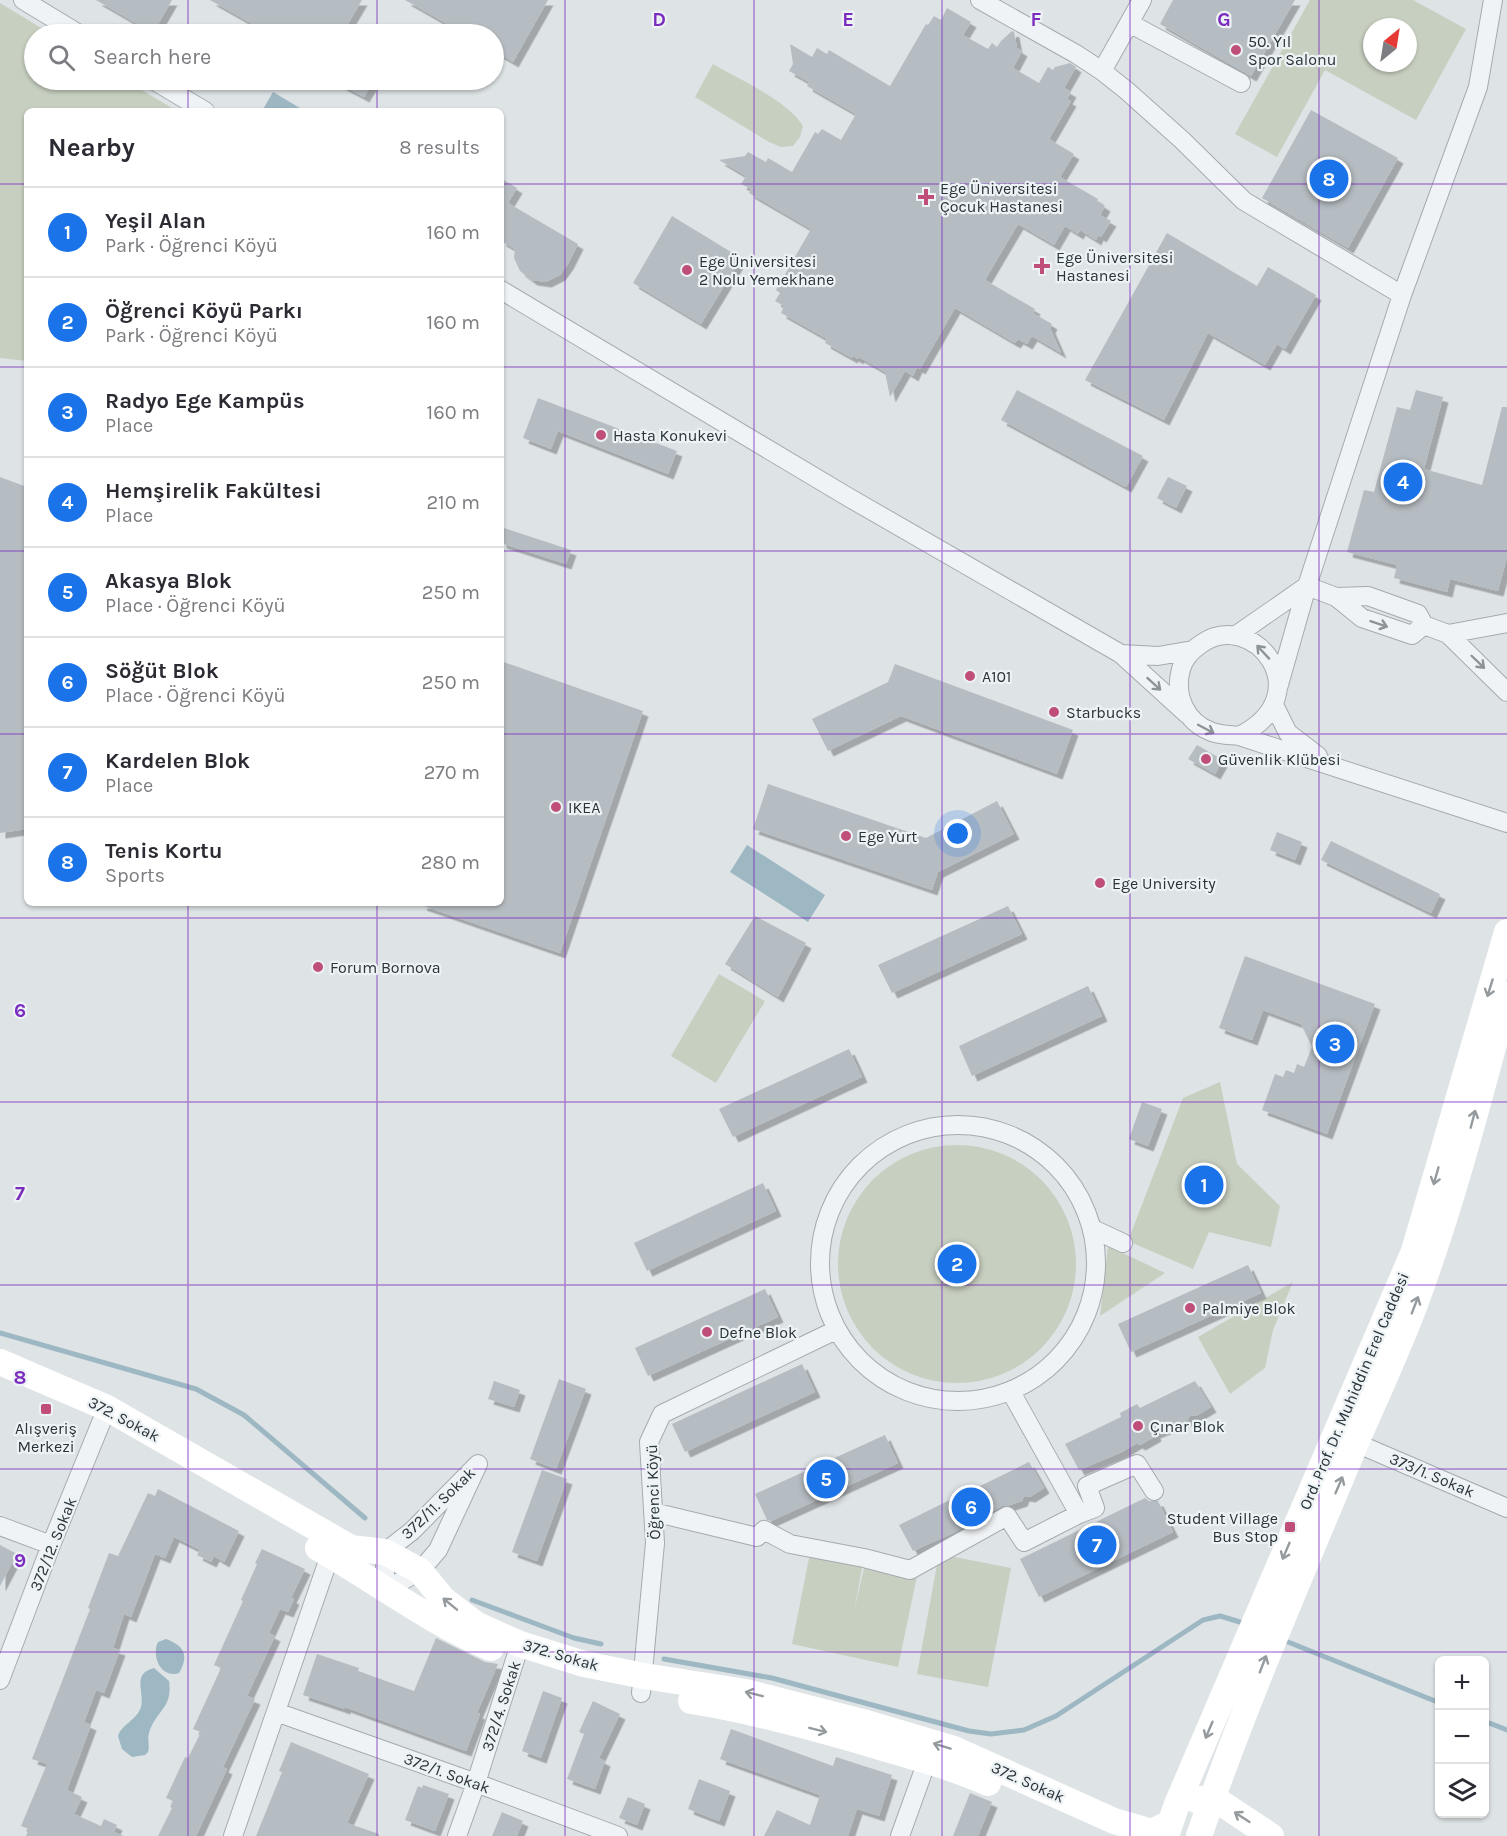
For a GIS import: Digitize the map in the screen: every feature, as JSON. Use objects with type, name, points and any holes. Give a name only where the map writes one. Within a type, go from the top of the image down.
[{"type":"main road","name":"Ord. Prof. Dr. Muhiddin Erel Caddesi","points":[[1163,1826],[1414,1251],[1507,932]]},
{"type":"main road","name":"Ord. Prof. Dr. Muhiddin Erel Caddesi","points":[[1199,1836],[1275,1634],[1413,1309],[1438,1238],[1466,1145],[1507,995]]},
{"type":"main road","name":"372. Sokak","points":[[0,1362],[351,1548],[385,1552],[420,1571],[442,1599],[518,1651]]},
{"type":"main road","name":"372. Sokak","points":[[0,1379],[105,1416],[424,1615],[464,1637],[518,1651],[584,1664],[643,1684],[838,1735],[966,1773],[1108,1836]]},
{"type":"main road","name":"372. Sokak","points":[[643,1684],[746,1692],[863,1722],[954,1749],[1114,1821],[1163,1826]]},
{"type":"main road","points":[[1163,1826],[1212,1797],[1271,1836]]},
{"type":"street","points":[[23,0],[63,24]]},
{"type":"street","points":[[980,0],[1102,71],[1182,140],[1245,201],[1402,295]]},
{"type":"street","points":[[1102,71],[1142,0]]},
{"type":"street","points":[[1239,736],[1265,720],[1276,697],[1307,586],[1402,295],[1478,87],[1493,0]]},
{"type":"street","points":[[1129,23],[1240,83]]},
{"type":"street","points":[[170,90],[200,108]]},
{"type":"street","points":[[504,292],[856,501],[1121,654],[1199,726],[1214,733],[1239,736],[1326,763],[1507,824]]},
{"type":"street","points":[[1307,586],[1336,597],[1368,596],[1418,614],[1424,625],[1448,634],[1507,692]]},
{"type":"street","points":[[1235,636],[1307,586]]},
{"type":"street","points":[[1448,634],[1507,623]]},
{"type":"street","points":[[1187,714],[1180,698],[1178,681],[1183,664],[1193,650],[1204,641],[1221,636],[1235,636],[1255,643],[1268,656],[1276,671],[1276,697],[1288,733],[1326,763]]},
{"type":"street","points":[[1121,654],[1158,656],[1193,650]]},
{"type":"street","points":[[963,1124],[1004,1132],[1042,1153],[1071,1184],[1084,1205],[1093,1229],[1097,1263],[1093,1297],[1081,1329],[1063,1355],[1039,1377],[1011,1392],[972,1402],[931,1400],[893,1386],[860,1362],[836,1330],[823,1298],[818,1264],[822,1229],[835,1197],[855,1168],[882,1146],[921,1129],[963,1124]]},
{"type":"street","points":[[1093,1229],[1123,1243]]},
{"type":"street","name":"Öğrenci Köyü","points":[[643,1684],[655,1543],[649,1443],[662,1414],[836,1330]]},
{"type":"street","points":[[1011,1392],[1079,1514]]},
{"type":"street","name":"372/12. Sokak","points":[[0,1680],[51,1545],[105,1416]]},
{"type":"street","name":"373/1. Sokak","points":[[1356,1443],[1507,1508]]},
{"type":"street","name":"372/11. Sokak","points":[[478,1464],[438,1550],[420,1571],[385,1590],[385,1552],[412,1531],[478,1464]]},
{"type":"street","points":[[653,1512],[757,1537],[764,1530],[790,1544],[864,1558],[910,1570],[1006,1516],[1024,1542],[1095,1508],[1087,1486],[1137,1464],[1154,1491]]},
{"type":"street","points":[[0,1526],[51,1545]]},
{"type":"street","points":[[233,1836],[330,1555]]},
{"type":"street","name":"372/4. Sokak","points":[[457,1836],[518,1651]]},
{"type":"street","name":"372/1. Sokak","points":[[276,1712],[618,1836]]},
{"type":"street","points":[[900,1836],[927,1761]]},
{"type":"green space","points":[[1310,0],[1413,0],[1466,29],[1416,120],[1325,70],[1277,157],[1235,134]]},
{"type":"green space","points":[[0,3],[35,24],[24,24],[24,90],[142,90],[172,108],[24,108],[24,361],[0,358]]},
{"type":"green space","points":[[713,64],[775,99],[796,117],[803,126],[800,137],[793,146],[781,147],[769,142],[695,97]]},
{"type":"green space","points":[[719,974],[765,1001],[716,1083],[671,1056]]},
{"type":"green space","points":[[1220,1082],[1237,1164],[1280,1206],[1271,1247],[1209,1232],[1193,1269],[1128,1241],[1183,1098]]},
{"type":"green space","points":[[957,1145],[980,1147],[1003,1154],[1033,1172],[1049,1188],[1062,1208],[1071,1229],[1076,1264],[1074,1287],[1067,1310],[1049,1340],[1033,1356],[1013,1369],[992,1378],[957,1383],[934,1381],[911,1374],[881,1356],[865,1340],[852,1320],[843,1299],[838,1264],[840,1241],[847,1218],[865,1188],[881,1172],[901,1159],[922,1150]]},
{"type":"green space","points":[[1108,1246],[1165,1273],[1100,1316]]},
{"type":"green space","points":[[1293,1282],[1273,1330],[1265,1368],[1230,1394],[1198,1337]]},
{"type":"green space","points":[[811,1548],[864,1558],[854,1611],[865,1564],[917,1576],[898,1667],[792,1644]]},
{"type":"green space","points":[[939,1554],[1011,1568],[988,1687],[917,1674]]},
{"type":"water","points":[[273,92],[300,108],[264,108]]},
{"type":"water","points":[[747,845],[825,895],[808,922],[730,872]]},
{"type":"water","points":[[166,1639],[181,1648],[183,1652],[184,1661],[179,1673],[167,1673],[157,1660],[158,1642]]},
{"type":"water","points":[[154,1668],[169,1681],[169,1698],[152,1725],[148,1738],[148,1752],[145,1755],[132,1757],[122,1749],[118,1736],[141,1707],[140,1684],[143,1674]]},
{"type":"building","points":[[96,0],[172,0],[158,24],[137,24]]},
{"type":"building","points":[[210,0],[362,0],[348,24],[252,24]]},
{"type":"building","points":[[405,0],[548,0],[513,62],[504,57],[504,24],[447,24]]},
{"type":"building","name":"50. Yıl Spor Salonu","points":[[1173,0],[1295,0],[1251,76],[1160,24]]},
{"type":"building","name":"Ege Üniversitesi Çocuk Hastanesi","points":[[947,8],[971,22],[963,35],[988,49],[992,43],[997,47],[1012,31],[1014,32],[1017,48],[1022,51],[1013,68],[1039,83],[1048,67],[1053,70],[1055,67],[1070,63],[1076,67],[1064,88],[1071,92],[1067,99],[1071,101],[1049,139],[1074,154],[1060,177],[1098,199],[1097,201],[1105,206],[1100,215],[1111,221],[1101,237],[1098,235],[1096,240],[1080,230],[1078,234],[1065,226],[1054,245],[1018,224],[985,280],[1035,309],[1033,313],[1052,324],[1050,328],[1061,353],[1032,336],[1027,344],[1018,339],[1015,343],[955,308],[920,369],[917,367],[913,376],[905,371],[890,397],[885,372],[859,357],[858,359],[853,356],[852,358],[825,343],[827,339],[781,313],[784,306],[775,301],[780,293],[776,290],[811,229],[749,193],[751,189],[741,184],[746,176],[719,160],[745,156],[748,152],[766,162],[768,158],[792,172],[815,132],[818,134],[822,129],[841,140],[856,114],[807,86],[809,82],[789,71],[793,64],[790,44],[812,57],[817,48],[827,54],[829,50],[890,86],[926,24],[928,25],[934,16],[941,20]]},
{"type":"building","points":[[351,90],[368,90],[364,97]]},
{"type":"building","points":[[1311,110],[1398,158],[1348,248],[1262,198]]},
{"type":"building","points":[[504,180],[517,188],[508,203],[578,244],[560,275],[546,282],[532,280],[520,271],[514,258],[515,249],[504,243]]},
{"type":"building","name":"Ege Üniversitesi 2 Nolu Yemekhane","points":[[672,216],[741,258],[701,324],[633,283]]},
{"type":"building","points":[[1167,233],[1257,286],[1268,267],[1316,295],[1285,349],[1277,344],[1265,365],[1208,333],[1164,420],[1085,380]]},
{"type":"building","points":[[1017,390],[1143,456],[1126,487],[1001,420]]},
{"type":"building","points":[[1416,390],[1443,397],[1424,469],[1482,485],[1502,407],[1507,407],[1507,557],[1498,591],[1450,579],[1447,592],[1394,578],[1397,565],[1347,552],[1364,490],[1374,492],[1397,407],[1410,410]]},
{"type":"building","name":"Hasta Konukevi","points":[[538,398],[677,451],[668,474],[558,431],[551,449],[523,438]]},
{"type":"building","points":[[0,477],[24,486],[24,829],[0,833]]},
{"type":"building","points":[[1168,477],[1187,486],[1176,508],[1157,498]]},
{"type":"building","points":[[504,528],[571,550],[566,564],[504,544]]},
{"type":"building","name":"IKEA","points":[[504,662],[643,711],[560,953],[424,906],[504,906]]},
{"type":"building","points":[[895,664],[1073,730],[1057,774],[901,716],[828,751],[812,719],[888,682]]},
{"type":"building","name":"Güvenlik Klübesi","points":[[1197,745],[1223,760],[1215,774],[1188,759]]},
{"type":"building","name":"Ege Yurt","points":[[768,784],[926,838],[997,801],[1014,834],[938,872],[932,890],[753,829]]},
{"type":"building","points":[[1277,832],[1302,842],[1295,860],[1270,850]]},
{"type":"building","points":[[1331,841],[1440,894],[1431,913],[1321,860]]},
{"type":"building","points":[[1008,906],[1022,934],[892,993],[878,965]]},
{"type":"building","points":[[755,916],[806,943],[778,997],[725,964]]},
{"type":"building","points":[[1245,956],[1375,1004],[1327,1134],[1262,1110],[1275,1074],[1283,1077],[1286,1070],[1294,1073],[1297,1064],[1304,1067],[1312,1047],[1301,1024],[1263,1010],[1252,1040],[1219,1028]]},
{"type":"building","points":[[1088,986],[1102,1016],[972,1076],[959,1046]]},
{"type":"building","points":[[849,1049],[862,1077],[733,1137],[719,1109]]},
{"type":"building","points":[[1142,1102],[1162,1109],[1148,1146],[1129,1139]]},
{"type":"building","points":[[763,1183],[776,1211],[647,1271],[634,1243]]},
{"type":"building","name":"Palmiye Blok","points":[[1248,1265],[1261,1293],[1131,1352],[1118,1324]]},
{"type":"building","name":"Defne Blok","points":[[765,1289],[778,1317],[648,1376],[635,1348]]},
{"type":"building","points":[[802,1364],[815,1392],[685,1452],[672,1424]]},
{"type":"building","points":[[559,1379],[586,1389],[556,1469],[530,1459]]},
{"type":"building","points":[[494,1381],[520,1390],[514,1407],[488,1399]]},
{"type":"building","name":"Çınar Blok","points":[[1195,1381],[1211,1407],[1196,1416],[1190,1415],[1188,1420],[1155,1433],[1156,1436],[1140,1445],[1137,1443],[1122,1452],[1079,1470],[1065,1444],[1121,1417],[1120,1413],[1137,1404],[1140,1408]]},
{"type":"building","points":[[885,1435],[898,1463],[771,1521],[767,1520],[755,1494]]},
{"type":"building","points":[[1029,1462],[1044,1488],[1030,1497],[1024,1496],[1022,1501],[1002,1506],[953,1533],[913,1551],[899,1525],[954,1498],[954,1494],[971,1485],[974,1489]]},
{"type":"building","points":[[542,1470],[567,1479],[537,1561],[512,1552]]},
{"type":"building","points":[[158,1489],[239,1531],[224,1562],[214,1556],[211,1562],[197,1555],[200,1550],[174,1537],[165,1558],[155,1554],[131,1617],[124,1614],[113,1648],[120,1650],[104,1693],[96,1690],[84,1722],[91,1725],[67,1790],[82,1797],[74,1814],[101,1826],[104,1819],[117,1825],[114,1832],[124,1836],[26,1836],[29,1829],[21,1826],[47,1764],[32,1759],[90,1609],[88,1608],[109,1553],[118,1556],[148,1493],[155,1496]]},
{"type":"building","points":[[1145,1498],[1149,1501],[1158,1501],[1173,1532],[1039,1597],[1020,1559]]},
{"type":"building","points":[[0,1545],[17,1554],[0,1586]]},
{"type":"building","points":[[262,1549],[305,1569],[291,1598],[294,1599],[288,1612],[280,1609],[269,1633],[275,1636],[247,1696],[255,1699],[223,1767],[227,1769],[196,1836],[158,1836],[172,1808],[170,1807],[173,1801],[166,1798],[185,1757],[188,1758],[201,1732],[193,1729],[221,1668],[214,1665],[243,1601],[241,1600]]},
{"type":"building","points":[[436,1638],[485,1662],[498,1664],[477,1713],[480,1714],[466,1751],[345,1707],[345,1709],[303,1695],[317,1654],[359,1668],[358,1671],[414,1691]]},
{"type":"building","points":[[543,1691],[562,1698],[541,1758],[522,1751]]},
{"type":"building","points":[[593,1701],[620,1714],[599,1758],[605,1761],[595,1789],[567,1779],[584,1734],[579,1732]]},
{"type":"building","points":[[731,1729],[833,1766],[836,1757],[892,1775],[879,1816],[857,1809],[848,1836],[764,1836],[777,1810],[810,1825],[820,1795],[720,1759]]},
{"type":"building","points":[[291,1742],[369,1774],[347,1823],[379,1834],[379,1836],[256,1836],[282,1772],[279,1771]]},
{"type":"building","points":[[699,1779],[730,1791],[719,1821],[688,1809]]},
{"type":"building","points":[[423,1785],[449,1794],[435,1831],[405,1820],[418,1786],[422,1788]]},
{"type":"building","points":[[970,1793],[992,1802],[978,1836],[953,1836]]},
{"type":"building","points":[[628,1797],[645,1804],[637,1825],[619,1818]]},
{"type":"building","points":[[502,1812],[523,1821],[517,1836],[492,1836]]},
{"type":"waterway","points":[[0,1333],[196,1389],[244,1415],[365,1518]]},
{"type":"waterway","points":[[472,1600],[574,1638],[601,1644]]},
{"type":"waterway","points":[[664,1659],[772,1678],[969,1731],[991,1734],[1024,1730],[1056,1716],[1203,1620],[1220,1616],[1240,1622]]},
{"type":"waterway","points":[[1288,1642],[1435,1701]]},
{"type":"waterway","points":[[1489,1723],[1507,1730]]},
{"type":"place","name":"50. Yıl Spor Salonu","points":[[1236,50]]},
{"type":"place","name":"Tenis Kortu","points":[[1329,179]]},
{"type":"place","name":"Ege Üniversitesi Çocuk Hastanesi","points":[[926,197]]},
{"type":"place","name":"Ege Üniversitesi Hastanesi","points":[[1042,266]]},
{"type":"place","name":"Ege Üniversitesi 2 Nolu Yemekhane","points":[[687,270]]},
{"type":"place","name":"Hasta Konukevi","points":[[601,435]]},
{"type":"place","name":"Hemşirelik Fakültesi","points":[[1403,482]]},
{"type":"place","name":"A101","points":[[970,676]]},
{"type":"place","name":"Starbucks","points":[[1054,712]]},
{"type":"place","name":"Güvenlik Klübesi","points":[[1206,759]]},
{"type":"place","name":"IKEA","points":[[556,807]]},
{"type":"place","name":"Ege Yurt","points":[[846,836]]},
{"type":"place","name":"Ege University","points":[[1100,883]]},
{"type":"place","name":"Forum Bornova","points":[[318,967]]},
{"type":"place","name":"Radyo Ege Kampüs","points":[[1335,1044]]},
{"type":"place","name":"Yeşil Alan","points":[[1204,1185]]},
{"type":"place","name":"Öğrenci Köyü Parkı","points":[[957,1264]]},
{"type":"place","name":"Palmiye Blok","points":[[1190,1308]]},
{"type":"place","name":"Defne Blok","points":[[707,1332]]},
{"type":"place","name":"Alışveriş Merkezi","points":[[46,1409]]},
{"type":"place","name":"Çınar Blok","points":[[1138,1426]]},
{"type":"place","name":"Akasya Blok","points":[[826,1479]]},
{"type":"place","name":"Söğüt Blok","points":[[971,1507]]},
{"type":"place","name":"Student Village Bus Stop","points":[[1290,1527]]},
{"type":"place","name":"Kardelen Blok","points":[[1097,1545]]}]
